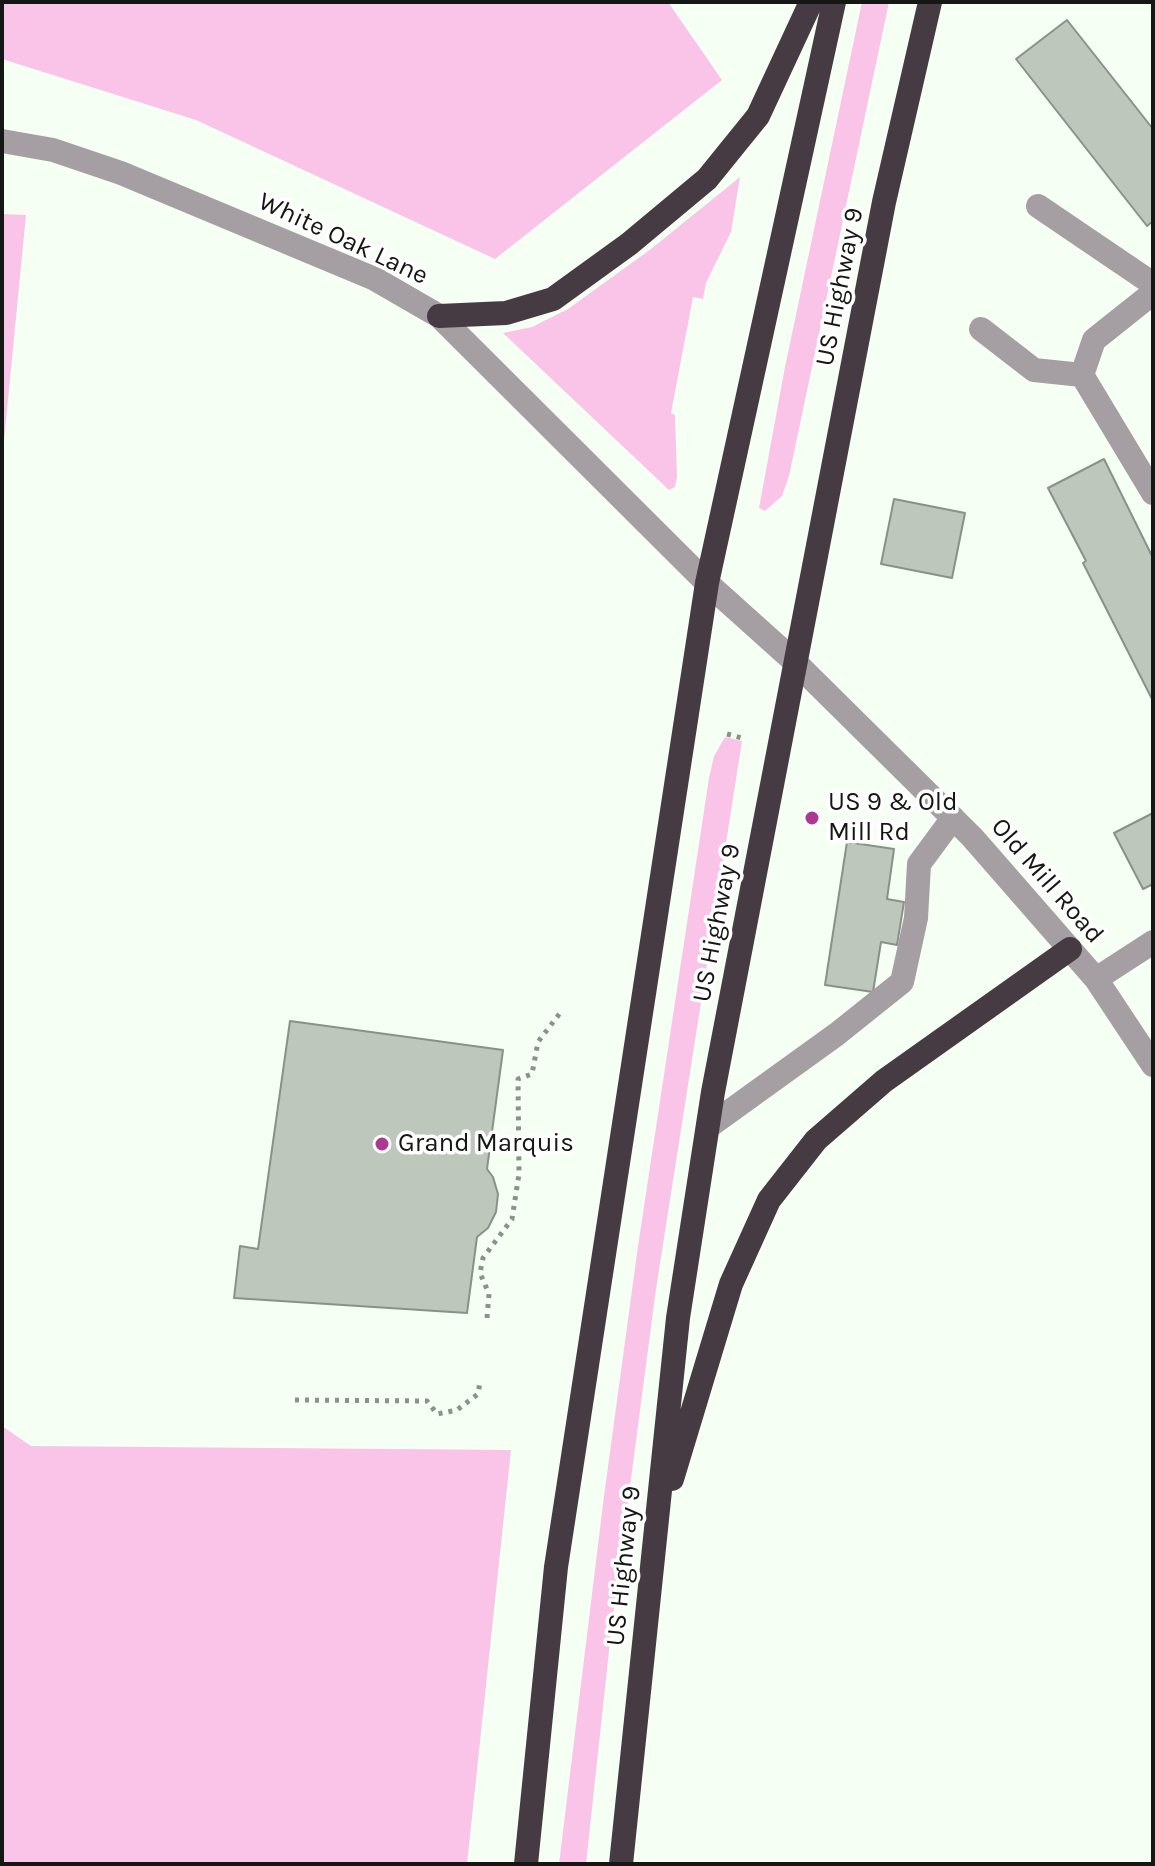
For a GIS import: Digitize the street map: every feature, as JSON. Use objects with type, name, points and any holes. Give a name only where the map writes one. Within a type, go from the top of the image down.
[{"type":"highway","points":[[439,316],[506,313],[553,299],[629,244],[707,179],[758,116],[811,2]]},
{"type":"highway","points":[[526,1864],[556,1567],[707,583],[834,2]]},
{"type":"highway","name":"US Highway 9","points":[[621,1864],[678,1318],[708,1127],[884,202],[930,2]]},
{"type":"highway","points":[[656,1535],[731,1284],[769,1200],[816,1140],[884,1081],[1070,949]]},
{"type":"street","name":"White Oak Lane","points":[[2,141],[53,150],[121,173],[375,279],[439,316],[707,583]]},
{"type":"street","points":[[1038,206],[1153,284]]},
{"type":"street","points":[[1153,293],[1094,340],[1082,375],[1153,493]]},
{"type":"street","points":[[981,329],[1034,370],[1082,375]]},
{"type":"street","name":"Old Mill Road","points":[[707,583],[795,662],[989,855],[1096,979],[1153,1065]]},
{"type":"street","points":[[708,1127],[837,1034],[902,982],[916,918],[919,864],[953,818]]},
{"type":"street","points":[[1096,979],[1153,942]]},
{"type":"path","points":[[727,734],[742,738]]},
{"type":"path","points":[[487,1318],[489,1294],[480,1273],[483,1258],[512,1219],[519,1174],[518,1079],[532,1074],[538,1042],[560,1013]]},
{"type":"path","points":[[295,1400],[427,1401],[437,1414],[457,1410],[478,1394],[480,1382]]},
{"type":"shaded area","points":[[2,2],[668,2],[722,80],[495,259],[196,120],[2,59]]},
{"type":"shaded area","points":[[862,2],[889,2],[789,476],[782,496],[765,511],[759,508],[785,367]]},
{"type":"shaded area","points":[[740,177],[731,232],[706,283],[703,299],[693,297],[671,413],[675,415],[677,477],[675,487],[669,490],[503,333],[532,327],[568,309],[651,249]]},
{"type":"shaded area","points":[[2,214],[26,215],[2,461]]},
{"type":"shaded area","points":[[725,737],[742,741],[656,1289],[612,1623],[586,1864],[559,1864],[638,1246],[709,778],[714,756]]},
{"type":"shaded area","points":[[2,1426],[31,1446],[511,1450],[467,1864],[2,1864]]},
{"type":"building","points":[[1067,20],[1153,129],[1153,221],[1147,226],[1016,59]]},
{"type":"building","points":[[1104,459],[1153,558],[1153,701],[1048,488]]},
{"type":"building","points":[[894,499],[965,513],[952,578],[881,564]]},
{"type":"building","points":[[1153,813],[1153,884],[1143,889],[1114,833]]},
{"type":"building","points":[[847,842],[894,849],[887,899],[904,902],[897,945],[881,942],[873,992],[825,985]]},
{"type":"building","name":"Grand Marquis","points":[[290,1021],[503,1050],[487,1169],[498,1194],[496,1212],[488,1228],[477,1237],[467,1313],[234,1298],[240,1246],[258,1249]]},
{"type":"place","name":"US 9 & Old Mill Rd","points":[[812,818]]},
{"type":"place","name":"Grand Marquis","points":[[382,1144]]}]
